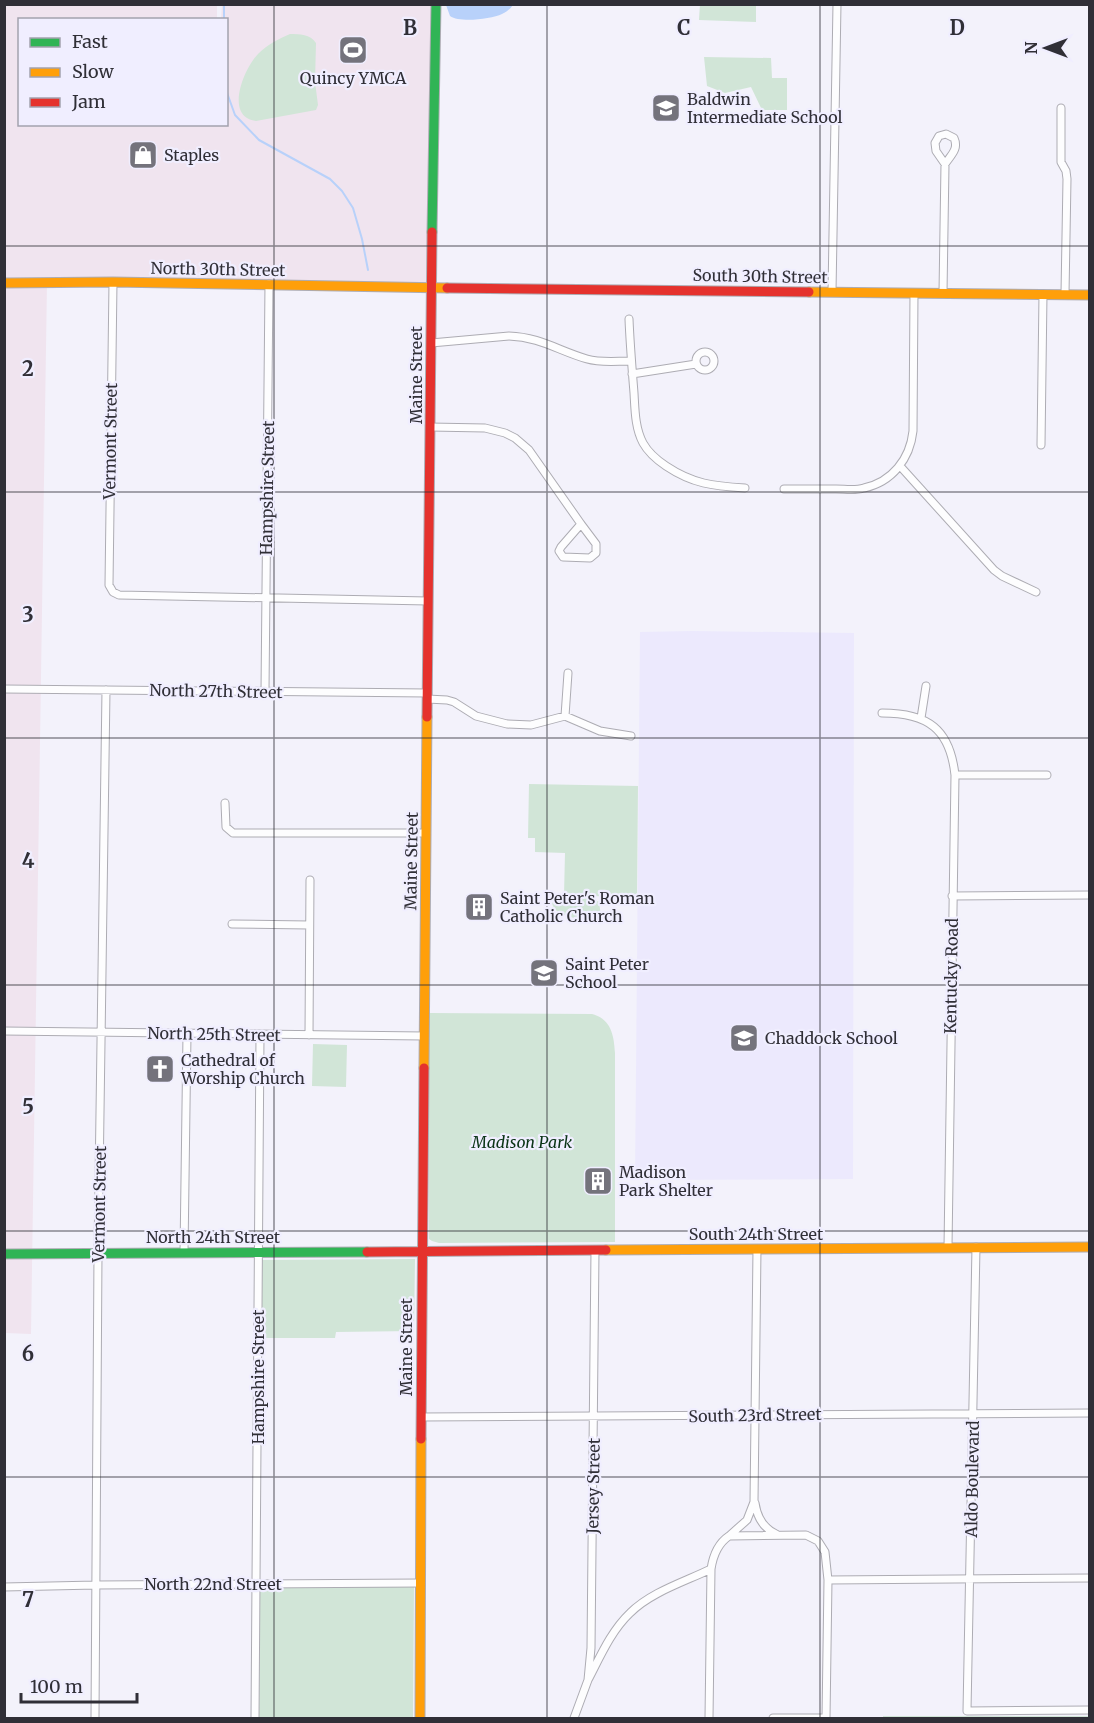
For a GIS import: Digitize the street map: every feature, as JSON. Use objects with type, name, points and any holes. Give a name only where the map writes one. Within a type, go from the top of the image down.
[{"type":"street","name":"Maine Street","points":[[420,1719],[428,601],[436,4]]},
{"type":"street","points":[[832,292],[837,4]]},
{"type":"street","points":[[1061,108],[1061,162],[1066,171],[1067,180],[1065,294]]},
{"type":"street","points":[[943,293],[945,164]]},
{"type":"street","name":"North 30th Street","points":[[4,283],[112,282],[431,288]]},
{"type":"street","name":"Vermont Street","points":[[112,282],[109,585],[113,592],[119,595],[266,598]]},
{"type":"street","name":"Hampshire Street","points":[[265,691],[269,284]]},
{"type":"street","name":"South 30th Street","points":[[431,288],[1089,295]]},
{"type":"street","points":[[784,489],[861,489],[880,483],[900,466],[910,449],[913,431],[914,293]]},
{"type":"street","points":[[1041,445],[1043,294]]},
{"type":"street","points":[[628,319],[637,423],[644,444],[651,454],[677,473],[693,481],[745,488]]},
{"type":"street","points":[[431,343],[509,336],[522,337],[537,340],[595,361],[630,361]]},
{"type":"street","points":[[632,374],[696,364]]},
{"type":"street","points":[[430,427],[485,428],[505,433],[529,450],[596,544],[596,553],[590,558],[563,557],[561,547],[581,524]]},
{"type":"street","points":[[900,466],[994,570],[1036,592]]},
{"type":"street","points":[[266,598],[428,601]]},
{"type":"street","points":[[568,673],[566,716],[600,731],[631,736]]},
{"type":"street","points":[[882,712],[906,713],[921,718],[926,686]]},
{"type":"street","name":"North 27th Street","points":[[4,689],[265,691],[428,696],[454,702],[476,716],[514,725],[540,724],[566,716]]},
{"type":"street","name":"Vermont Street","points":[[95,1719],[98,1253],[106,690]]},
{"type":"street","name":"Kentucky Road","points":[[921,718],[932,725],[943,737],[951,753],[955,775],[948,1247]]},
{"type":"street","points":[[955,775],[1047,775]]},
{"type":"street","points":[[225,803],[226,827],[233,833],[426,833]]},
{"type":"street","points":[[309,1035],[310,880]]},
{"type":"street","points":[[952,896],[1089,895]]},
{"type":"street","points":[[232,924],[309,925]]},
{"type":"street","name":"North 25th Street","points":[[4,1031],[424,1036]]},
{"type":"street","points":[[184,1252],[187,1034]]},
{"type":"street","name":"Hampshire Street","points":[[255,1719],[260,1035]]},
{"type":"street","name":"Aldo Boulevard","points":[[976,1247],[968,1711],[1089,1710]]},
{"type":"street","name":"South 24th Street","points":[[422,1251],[1089,1247]]},
{"type":"street","points":[[757,1249],[754,1502],[764,1526],[779,1534]]},
{"type":"street","name":"Jersey Street","points":[[575,1715],[588,1680],[591,1648],[595,1250]]},
{"type":"street","name":"North 24th Street","points":[[4,1254],[422,1251]]},
{"type":"street","name":"South 23rd Street","points":[[421,1417],[1089,1413]]},
{"type":"street","points":[[709,1719],[711,1569],[717,1549],[747,1520],[754,1502]]},
{"type":"street","points":[[729,1536],[806,1535],[818,1541],[827,1558],[826,1718],[773,1719]]},
{"type":"street","points":[[588,1680],[610,1640],[629,1614],[651,1598],[711,1569]]},
{"type":"street","points":[[828,1580],[1089,1578]]},
{"type":"street","name":"North 22nd Street","points":[[4,1587],[421,1582]]},
{"type":"street","points":[[569,1719],[575,1715]]},
{"type":"shaded area","points":[[5,5],[217,5],[217,18],[18,18],[18,126],[228,126],[228,18],[221,18],[222,5],[439,5],[435,287],[47,283],[31,1334],[5,1333]]},
{"type":"shaded area","name":"Chaddock School","points":[[640,632],[854,633],[853,1179],[635,1180]]},
{"type":"green space","points":[[700,4],[756,5],[756,22],[699,20]]},
{"type":"green space","points":[[290,34],[308,36],[316,43],[315,82],[318,105],[316,110],[256,121],[248,119],[239,105],[244,76],[258,54],[277,40]]},
{"type":"green space","points":[[704,57],[771,58],[772,78],[787,78],[787,110],[762,110],[751,87],[725,93],[707,86]]},
{"type":"green space","points":[[529,784],[638,786],[637,897],[587,896],[599,902],[601,916],[595,920],[569,917],[554,908],[552,903],[556,901],[571,900],[582,896],[564,895],[565,853],[535,852],[535,838],[528,838]]},
{"type":"green space","name":"Madison Park","points":[[429,1013],[592,1014],[607,1024],[614,1040],[615,1053],[615,1242],[439,1243],[429,1239]]},
{"type":"green space","points":[[313,1044],[347,1045],[346,1087],[312,1086]]},
{"type":"green space","points":[[415,1259],[414,1331],[336,1332],[335,1338],[260,1338],[261,1260]]},
{"type":"green space","points":[[414,1586],[413,1718],[259,1718],[260,1588]]},
{"type":"green space","points":[[883,1716],[1089,1716],[1090,1718],[883,1718]]},
{"type":"water","points":[[446,4],[513,5],[497,16],[468,20],[450,16]]},
{"type":"waterway","points":[[224,4],[224,18]]},
{"type":"waterway","points":[[228,96],[235,115],[259,140],[330,179],[342,191],[353,208],[368,270]]},
{"type":"traffic: fast","points":[[432,232],[436,4]]},
{"type":"traffic: fast","points":[[4,1254],[367,1252]]},
{"type":"traffic: slow","points":[[4,283],[113,282],[447,288]]},
{"type":"traffic: slow","points":[[809,292],[1090,295]]},
{"type":"traffic: slow","points":[[424,1068],[427,717]]},
{"type":"traffic: slow","points":[[606,1250],[1090,1247]]},
{"type":"traffic: slow","points":[[420,1718],[421,1439]]},
{"type":"traffic: jam","points":[[427,717],[432,232]]},
{"type":"traffic: jam","points":[[447,288],[809,292]]},
{"type":"traffic: jam","points":[[421,1439],[424,1068]]},
{"type":"traffic: jam","points":[[367,1252],[606,1250]]},
{"type":"place","name":"Quincy YMCA","points":[[353,50]]},
{"type":"place","name":"Baldwin Intermediate School","points":[[666,108]]},
{"type":"place","name":"Staples","points":[[143,155]]},
{"type":"place","name":"Saint Peter's Roman Catholic Church","points":[[479,907]]},
{"type":"place","name":"Saint Peter School","points":[[544,973]]},
{"type":"place","name":"Chaddock School","points":[[744,1038]]},
{"type":"place","name":"Cathedral of Worship Church","points":[[160,1069]]},
{"type":"place","name":"Madison Park Shelter","points":[[598,1181]]}]
